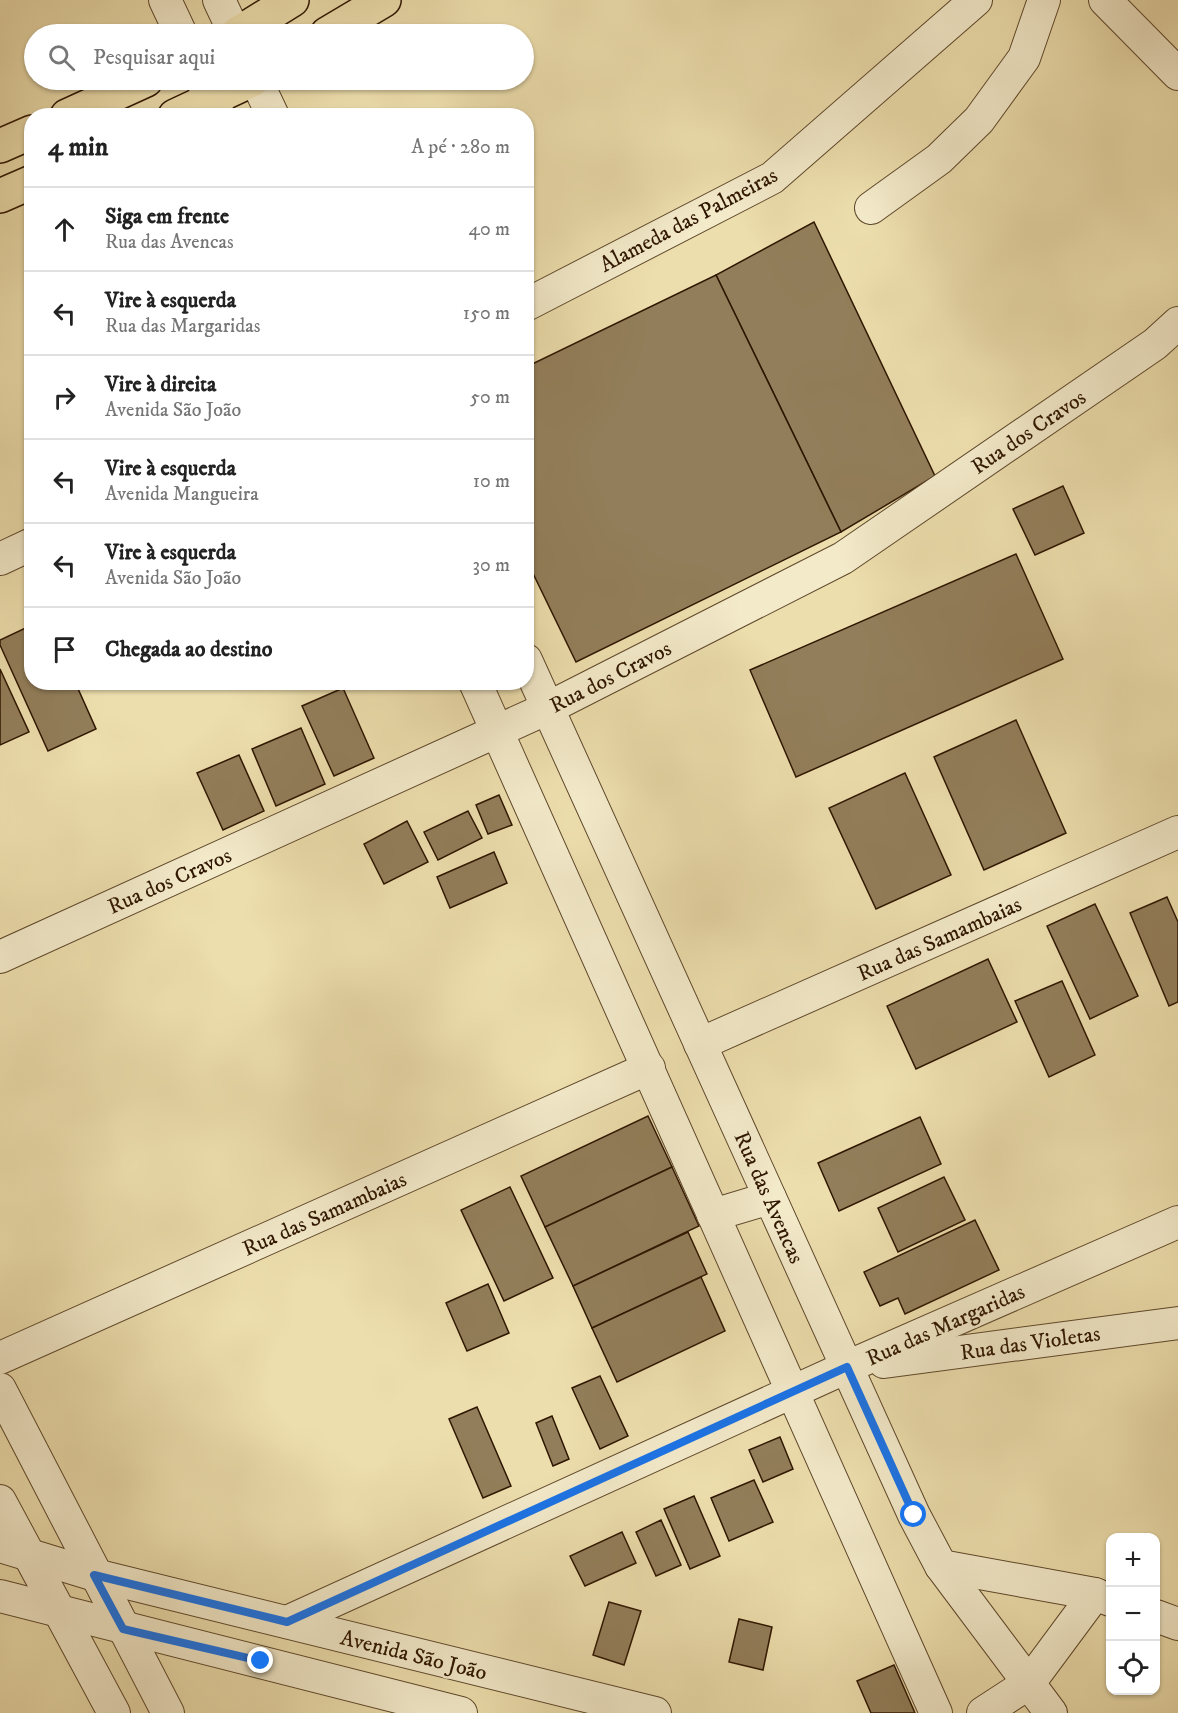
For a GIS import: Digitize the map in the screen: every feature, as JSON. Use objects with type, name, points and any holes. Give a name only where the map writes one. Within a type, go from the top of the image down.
[{"type":"main road","points":[[252,24],[292,0]]},
{"type":"main road","points":[[344,24],[384,0]]},
{"type":"main road","points":[[85,108],[124,90]]},
{"type":"main road","points":[[191,108],[230,90]]},
{"type":"main road","points":[[0,146],[24,136]]},
{"type":"main road","points":[[0,196],[24,186]]},
{"type":"street","points":[[165,0],[176,24]]},
{"type":"street","points":[[219,0],[231,24]]},
{"type":"street","name":"Alameda das Palmeiras","points":[[534,301],[772,178],[976,0]]},
{"type":"street","points":[[871,208],[939,159],[979,120],[1024,58],[1044,0]]},
{"type":"street","points":[[1105,0],[1178,74]]},
{"type":"street","points":[[259,90],[269,108]]},
{"type":"street","name":"Rua dos Cravos","points":[[0,957],[548,708],[843,558],[1155,345],[1178,323]]},
{"type":"street","points":[[0,559],[24,548]]},
{"type":"street","name":"Rua das Avencas","points":[[534,677],[914,1515],[941,1566],[1050,1713]]},
{"type":"street","points":[[479,690],[936,1713]]},
{"type":"street","name":"Rua das Samambaias","points":[[700,1044],[1178,832]]},
{"type":"street","name":"Rua das Samambaias","points":[[0,1358],[649,1068]]},
{"type":"street","points":[[714,1215],[770,1198]]},
{"type":"street","name":"Rua das Margaridas","points":[[287,1622],[847,1367],[1178,1222]]},
{"type":"street","name":"Rua das Violetas","points":[[847,1367],[1178,1323]]},
{"type":"street","points":[[0,1389],[94,1575],[168,1713]]},
{"type":"street","points":[[0,1501],[14,1550],[60,1612],[114,1713]]},
{"type":"street","name":"Avenida São João","points":[[14,1550],[94,1575],[655,1713]]},
{"type":"street","points":[[941,1566],[1103,1597],[1029,1683],[983,1713]]},
{"type":"street","name":"Avenida São João","points":[[0,1596],[461,1713]]},
{"type":"street","points":[[1160,1618],[1178,1624]]},
{"type":"building","points":[[814,222],[935,476],[841,532],[716,275]]},
{"type":"building","points":[[716,275],[841,532],[576,662],[534,575],[534,363]]},
{"type":"building","points":[[1063,486],[1084,533],[1035,555],[1013,509]]},
{"type":"building","points":[[1016,554],[1063,659],[796,777],[750,670]]},
{"type":"building","points":[[24,629],[24,690],[79,690],[96,729],[48,751],[0,645],[0,640]]},
{"type":"building","points":[[0,669],[29,732],[0,745]]},
{"type":"building","points":[[338,690],[344,690],[374,758],[334,776],[302,706]]},
{"type":"building","points":[[1016,720],[1066,833],[984,870],[934,757]]},
{"type":"building","points":[[301,728],[325,784],[276,806],[252,749]]},
{"type":"building","points":[[239,755],[264,811],[223,830],[197,773]]},
{"type":"building","points":[[905,773],[951,875],[876,909],[829,808]]},
{"type":"building","points":[[499,795],[512,825],[488,834],[476,805]]},
{"type":"building","points":[[468,811],[482,838],[438,860],[424,832]]},
{"type":"building","points":[[407,821],[428,862],[384,884],[364,844]]},
{"type":"building","points":[[494,852],[507,883],[450,908],[437,877]]},
{"type":"building","points":[[1167,897],[1178,922],[1178,1002],[1169,1006],[1130,913]]},
{"type":"building","points":[[1095,904],[1138,996],[1090,1019],[1047,926]]},
{"type":"building","points":[[988,959],[1017,1022],[916,1069],[887,1006]]},
{"type":"building","points":[[1062,981],[1095,1055],[1049,1077],[1015,1001]]},
{"type":"building","points":[[648,1116],[672,1167],[545,1227],[521,1176]]},
{"type":"building","points":[[920,1117],[941,1164],[839,1211],[818,1163]]},
{"type":"building","points":[[672,1167],[699,1226],[573,1286],[545,1227]]},
{"type":"building","points":[[944,1177],[965,1220],[898,1252],[878,1208]]},
{"type":"building","points":[[510,1187],[553,1278],[504,1301],[461,1210]]},
{"type":"building","points":[[975,1220],[999,1270],[905,1314],[898,1298],[880,1306],[864,1272]]},
{"type":"building","points":[[688,1232],[707,1274],[592,1328],[573,1286]]},
{"type":"building","points":[[701,1277],[725,1331],[617,1382],[592,1328]]},
{"type":"building","points":[[488,1284],[509,1333],[467,1351],[446,1303]]},
{"type":"building","points":[[600,1376],[628,1436],[600,1449],[572,1388]]},
{"type":"building","points":[[477,1407],[511,1486],[483,1498],[449,1419]]},
{"type":"building","points":[[552,1416],[569,1459],[553,1466],[536,1423]]},
{"type":"building","points":[[780,1437],[793,1469],[763,1482],[749,1450]]},
{"type":"building","points":[[754,1480],[773,1522],[729,1541],[711,1498]]},
{"type":"building","points":[[694,1496],[720,1556],[690,1569],[664,1509]]},
{"type":"building","points":[[661,1520],[681,1565],[656,1576],[636,1532]]},
{"type":"building","points":[[622,1532],[636,1563],[585,1586],[570,1556]]},
{"type":"building","points":[[609,1602],[641,1611],[624,1665],[593,1655]]},
{"type":"building","points":[[739,1619],[772,1627],[763,1670],[729,1662]]},
{"type":"building","points":[[894,1665],[915,1713],[871,1713],[857,1681]]},
{"type":"route","points":[[261,1661],[123,1629],[94,1575],[287,1622],[847,1367],[914,1515]]}]
